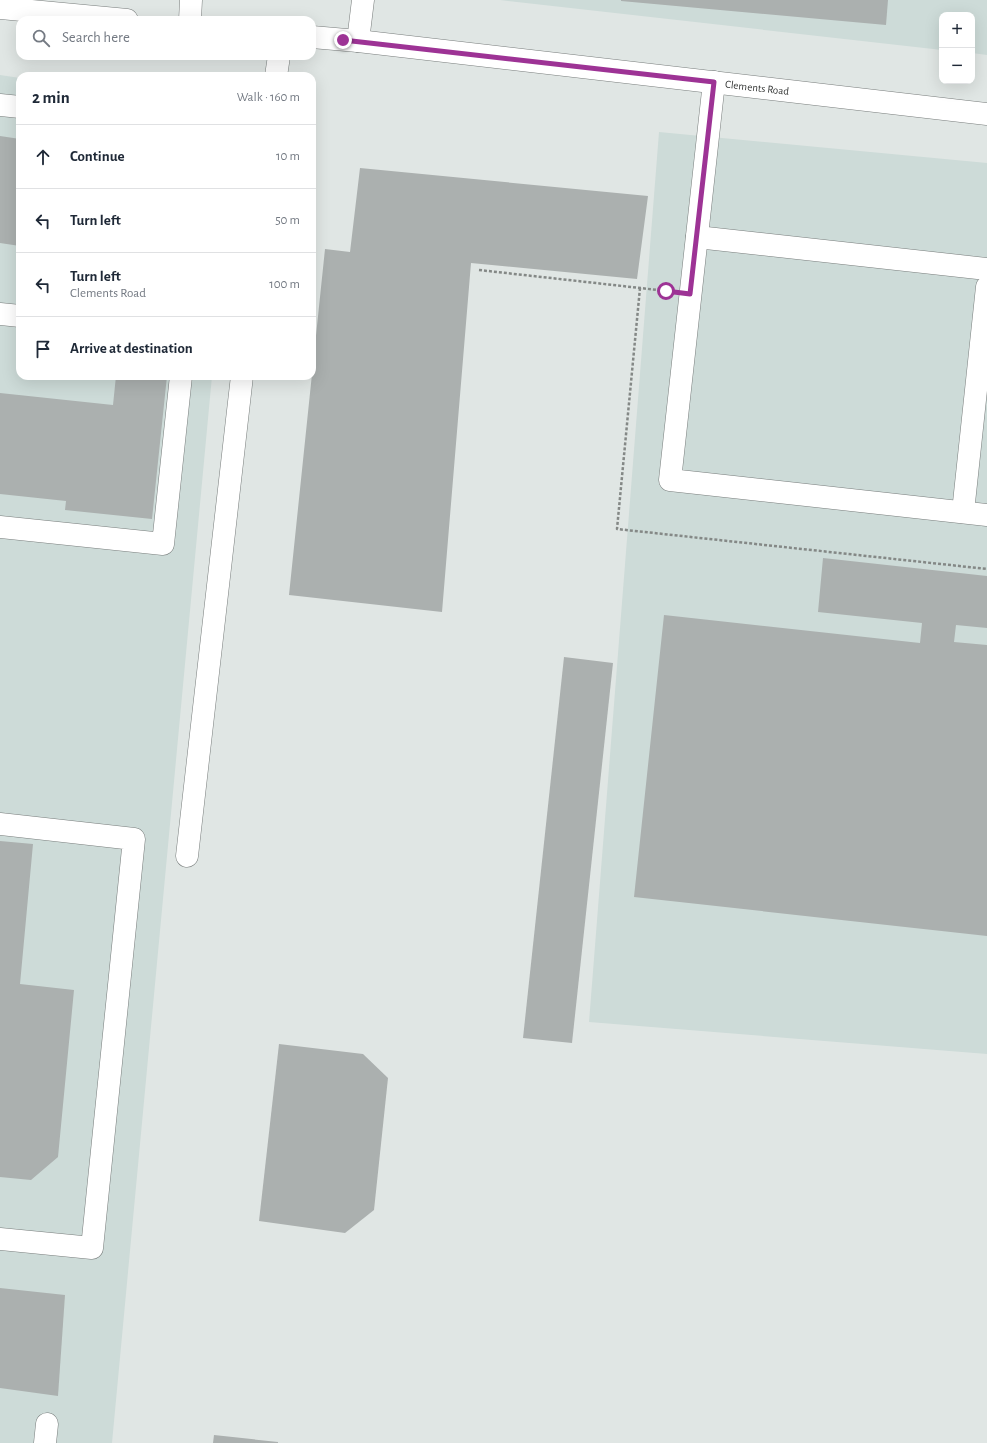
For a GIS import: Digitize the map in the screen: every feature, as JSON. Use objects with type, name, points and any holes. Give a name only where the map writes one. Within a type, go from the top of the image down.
[{"type":"street","points":[[190,16],[191,0]]},
{"type":"street","points":[[358,41],[362,0]]},
{"type":"street","points":[[0,8],[85,16]]},
{"type":"street","name":"Clements Road","points":[[316,37],[987,114]]},
{"type":"street","points":[[277,72],[278,60]]},
{"type":"street","points":[[714,82],[670,480],[987,515]]},
{"type":"street","points":[[0,105],[16,107]]},
{"type":"street","points":[[697,237],[987,269]]},
{"type":"street","points":[[963,512],[987,287]]},
{"type":"street","points":[[0,314],[16,316]]},
{"type":"street","points":[[0,527],[163,544],[181,380]]},
{"type":"street","points":[[187,856],[242,380]]},
{"type":"street","points":[[0,824],[134,839],[92,1248],[0,1239]]},
{"type":"path","points":[[478,270],[690,294]]},
{"type":"shaded area","points":[[500,0],[987,0],[987,55],[975,53],[975,12],[939,12],[939,50]]},
{"type":"shaded area","points":[[0,75],[16,77],[16,380],[212,380],[112,1443],[0,1443]]},
{"type":"shaded area","points":[[659,132],[987,163],[987,1054],[589,1022]]},
{"type":"building","points":[[621,0],[888,0],[886,25]]},
{"type":"building","points":[[0,136],[16,138],[16,245],[0,243]]},
{"type":"building","points":[[360,168],[648,196],[637,279],[471,263],[442,612],[289,595],[311,380],[316,380],[316,336],[325,249],[350,252]]},
{"type":"building","points":[[116,380],[167,380],[152,519],[65,510],[66,501],[0,494],[0,393],[113,405]]},
{"type":"building","points":[[823,558],[987,576],[987,628],[956,625],[954,642],[987,645],[987,936],[634,897],[664,615],[920,643],[922,623],[818,612]]},
{"type":"building","points":[[564,657],[613,663],[572,1043],[523,1038]]},
{"type":"building","points":[[0,841],[33,844],[20,984],[74,990],[58,1157],[31,1180],[0,1177]]},
{"type":"building","points":[[279,1044],[363,1054],[388,1078],[374,1210],[345,1233],[259,1221]]},
{"type":"building","points":[[0,1288],[65,1295],[58,1396],[0,1388]]},
{"type":"building","points":[[214,1435],[278,1442],[278,1443],[213,1443]]},
{"type":"route","points":[[343,40],[714,82],[690,294],[666,291]]}]
